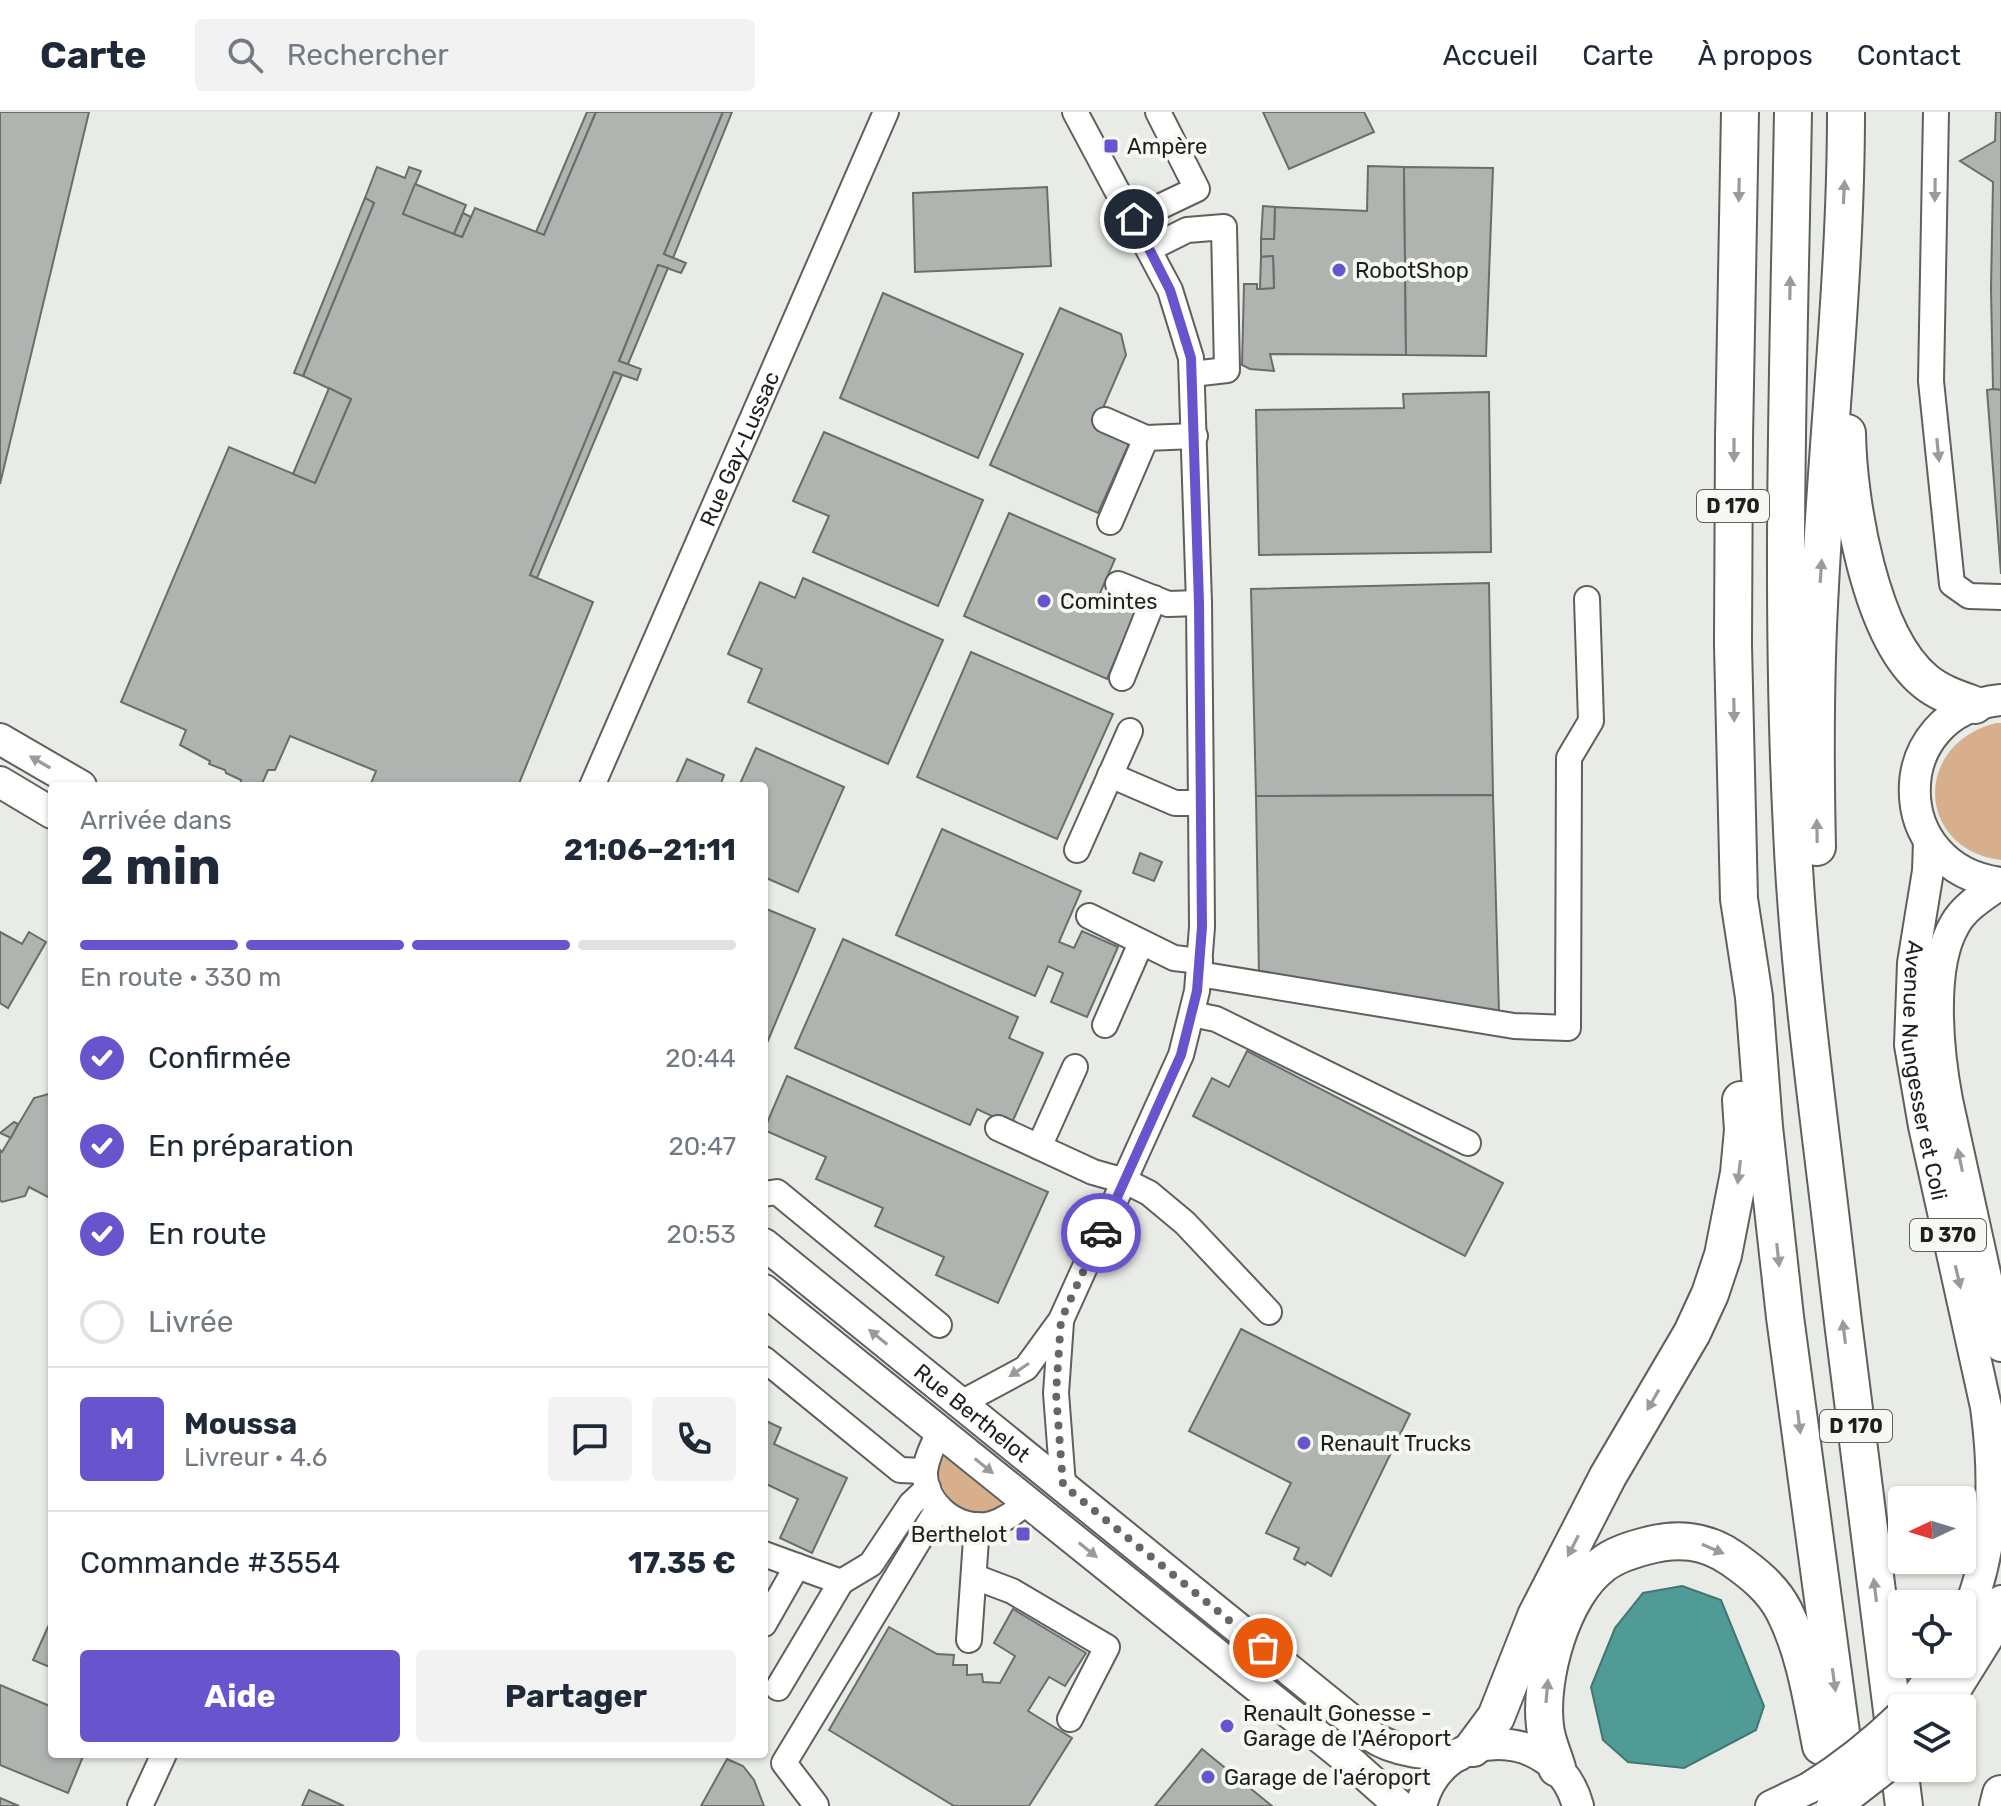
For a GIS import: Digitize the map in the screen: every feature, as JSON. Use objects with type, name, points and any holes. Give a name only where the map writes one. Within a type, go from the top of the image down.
[{"type":"highway","name":"D 170","points":[[1740,112],[1733,613],[1739,899],[1754,997],[1764,1127],[1785,1317],[1851,1806]]},
{"type":"highway","name":"D 170","points":[[1793,112],[1788,705],[1792,829],[1810,1046],[1904,1806]]},
{"type":"highway","points":[[1810,1046],[1822,1023],[1816,772],[1819,619],[1840,270],[1846,112]]},
{"type":"highway","points":[[1840,270],[1847,442],[1856,517],[1865,566],[1883,623],[1917,674],[1937,689],[1988,702]]},
{"type":"highway","points":[[1466,1752],[1496,1717],[1536,1616],[1608,1476],[1692,1333],[1723,1255],[1739,1173],[1743,1130],[1731,937],[1739,899]]},
{"type":"highway","points":[[1557,1768],[1545,1726],[1547,1687],[1553,1645],[1576,1594],[1600,1565],[1613,1558],[1655,1543],[1686,1540],[1717,1548],[1759,1577],[1783,1609],[1801,1655],[1825,1800]]},
{"type":"highway","points":[[1998,1806],[2001,1794]]},
{"type":"main road","points":[[1988,702],[1951,718],[1940,727],[1923,750],[1918,763],[1914,798],[1919,820],[1929,841],[1955,867],[1977,878],[2001,883]]},
{"type":"main road","points":[[0,739],[74,782]]},
{"type":"main road","points":[[0,782],[48,811]]},
{"type":"main road","name":"Avenue Nungesser et Coli","points":[[1929,841],[1928,871],[1913,963],[1910,1045],[1924,1126],[1986,1407],[1992,1449],[1993,1489],[1989,1532],[1974,1590]]},
{"type":"main road","name":"Avenue Nungesser et Coli","points":[[2001,883],[1967,908],[1955,923],[1940,980],[1937,1022],[1947,1100],[2001,1346]]},
{"type":"main road","name":"Rue Berthelot","points":[[768,1247],[1371,1736],[1394,1748],[1427,1754],[1511,1745],[1536,1752],[1557,1768]]},
{"type":"main road","name":"Rue Berthelot","points":[[768,1293],[1353,1764],[1400,1806]]},
{"type":"main road","points":[[1931,1694],[1987,1639],[2001,1601]]},
{"type":"main road","points":[[1825,1800],[1858,1755],[1888,1731]]},
{"type":"main road","points":[[1421,1806],[1432,1779],[1466,1752]]},
{"type":"main road","points":[[1771,1806],[1825,1800],[1853,1793],[1888,1766]]},
{"type":"main road","points":[[1557,1768],[1579,1804]]},
{"type":"street","name":"Rue Gay-Lussac","points":[[594,782],[886,112]]},
{"type":"street","points":[[961,1403],[1026,1368],[1061,1320],[1181,1055],[1192,1014],[1199,968],[1202,927],[1199,603],[1191,358],[1170,290],[1075,112]]},
{"type":"street","points":[[1134,219],[1197,189],[1158,112]]},
{"type":"street","points":[[1936,112],[1931,381],[1952,584],[1969,596],[2001,597]]},
{"type":"street","points":[[1149,249],[1187,230],[1224,227],[1227,370],[1192,374]]},
{"type":"street","points":[[1105,420],[1146,438],[1195,436]]},
{"type":"street","points":[[1110,522],[1146,438]]},
{"type":"street","points":[[1118,584],[1168,604],[1199,603]]},
{"type":"street","points":[[1122,678],[1154,598]]},
{"type":"street","points":[[1089,916],[1199,968],[1514,1026],[1568,1028],[1569,758],[1591,721],[1587,599]]},
{"type":"street","points":[[1077,850],[1130,731]]},
{"type":"street","points":[[1110,775],[1175,803],[1201,803]]},
{"type":"street","points":[[1105,1025],[1141,943]]},
{"type":"street","points":[[1192,1014],[1216,1019],[1468,1143]]},
{"type":"street","points":[[1039,1147],[1075,1067]]},
{"type":"street","points":[[998,1128],[1093,1172],[1125,1181],[1149,1193],[1185,1223],[1269,1312]]},
{"type":"street","points":[[768,1193],[777,1192],[939,1325]]},
{"type":"street","points":[[1061,1320],[1056,1393],[1063,1485]]},
{"type":"street","points":[[768,1362],[900,1470],[931,1489],[950,1517],[987,1525],[1011,1516],[1028,1501]]},
{"type":"street","points":[[817,1806],[774,1757],[931,1489],[940,1430]]},
{"type":"street","points":[[778,1688],[841,1582],[871,1564],[911,1504],[931,1489]]},
{"type":"street","points":[[969,1640],[977,1525]]},
{"type":"street","points":[[768,1555],[841,1582]]},
{"type":"street","points":[[768,1617],[797,1566]]},
{"type":"street","points":[[975,1577],[1012,1591],[1107,1647],[1070,1719]]},
{"type":"street","points":[[140,1806],[162,1758]]},
{"type":"shaded area","points":[[2001,723],[2001,860],[1973,852],[1953,837],[1940,818],[1935,796],[1938,773],[1949,752],[1968,735]]},
{"type":"shaded area","points":[[944,1456],[951,1456],[1001,1496],[1002,1503],[989,1511],[976,1513],[963,1511],[952,1504],[943,1495],[938,1483],[938,1470]]},
{"type":"water","points":[[1682,1586],[1721,1600],[1764,1706],[1756,1730],[1684,1768],[1628,1762],[1603,1740],[1591,1687],[1615,1628],[1643,1593]]},
{"type":"building","points":[[0,112],[89,112],[0,484]]},
{"type":"building","points":[[587,112],[596,112],[544,235],[536,232]]},
{"type":"building","points":[[596,112],[723,112],[664,254],[686,263],[681,273],[658,265],[619,361],[641,369],[637,380],[614,372],[530,575],[593,602],[520,782],[372,782],[376,771],[290,736],[275,770],[268,770],[263,782],[241,782],[180,745],[186,730],[121,702],[229,447],[315,483],[351,399],[303,376],[374,203],[365,198],[377,167],[405,178],[409,167],[421,171],[403,214],[462,237],[475,208],[544,235]]},
{"type":"building","points":[[723,112],[732,112],[673,258],[664,254]]},
{"type":"building","points":[[1263,112],[1364,112],[1374,132],[1289,169]]},
{"type":"building","points":[[1996,112],[2001,112],[2001,390],[1993,389],[1993,182],[1960,161],[1995,141]]},
{"type":"building","name":"RobotShop","points":[[1368,166],[1404,167],[1406,355],[1270,354],[1274,371],[1250,369],[1242,365],[1244,284],[1257,284],[1257,289],[1274,288],[1273,256],[1261,257],[1261,239],[1274,239],[1275,207],[1367,211]]},
{"type":"building","points":[[1404,167],[1493,168],[1486,356],[1406,355]]},
{"type":"building","points":[[415,184],[466,205],[454,234],[403,214]]},
{"type":"building","points":[[1047,187],[1051,266],[915,272],[913,193]]},
{"type":"building","points":[[365,198],[374,203],[303,376],[294,373]]},
{"type":"building","points":[[1263,206],[1275,207],[1274,239],[1261,239]]},
{"type":"building","points":[[463,213],[471,217],[462,237],[454,234]]},
{"type":"building","points":[[1273,256],[1274,288],[1260,289],[1261,257]]},
{"type":"building","points":[[658,265],[668,268],[628,364],[619,361]]},
{"type":"building","points":[[883,293],[1023,354],[978,458],[840,398]]},
{"type":"building","points":[[1060,308],[1121,334],[1126,355],[1096,424],[1131,439],[1098,513],[990,465]]},
{"type":"building","points":[[614,372],[622,375],[537,578],[530,575]]},
{"type":"building","points":[[329,388],[351,399],[315,483],[293,474]]},
{"type":"building","points":[[1987,390],[2001,390],[2001,574]]},
{"type":"building","points":[[1489,392],[1491,552],[1259,555],[1256,410],[1404,408],[1403,394]]},
{"type":"building","points":[[824,432],[983,500],[938,606],[813,552],[829,516],[793,501]]},
{"type":"building","name":"Comintes","points":[[1009,513],[1115,559],[1100,593],[1137,609],[1107,679],[964,616]]},
{"type":"building","points":[[803,578],[943,640],[888,764],[748,702],[762,669],[728,654],[760,582],[795,598]]},
{"type":"building","points":[[1489,583],[1493,795],[1256,796],[1251,589]]},
{"type":"building","points":[[971,652],[1113,714],[1057,839],[917,777]]},
{"type":"building","points":[[756,748],[844,787],[798,892],[768,879],[768,782],[741,782]]},
{"type":"building","points":[[687,759],[724,775],[721,782],[677,782]]},
{"type":"building","points":[[1493,795],[1499,1013],[1259,976],[1256,796]]},
{"type":"building","points":[[942,829],[1081,891],[1059,942],[1074,948],[1082,931],[1118,947],[1087,1017],[1051,1002],[1063,973],[1048,966],[1035,996],[896,935]]},
{"type":"building","points":[[1140,853],[1162,862],[1154,881],[1133,873]]},
{"type":"building","points":[[768,910],[815,929],[768,1041]]},
{"type":"building","points":[[0,932],[22,944],[29,932],[46,942],[8,1008],[0,1003]]},
{"type":"building","points":[[843,939],[1018,1017],[1009,1038],[1043,1053],[1011,1125],[977,1109],[970,1125],[795,1048]]},
{"type":"building","points":[[1247,1051],[1503,1183],[1465,1256],[1193,1116],[1212,1078],[1229,1087]]},
{"type":"building","points":[[787,1076],[1048,1192],[998,1303],[936,1275],[944,1257],[875,1226],[883,1208],[816,1179],[826,1157],[768,1132],[768,1121]]},
{"type":"building","points":[[48,1094],[48,1197],[29,1187],[25,1196],[2,1202],[0,1150],[2,1152],[34,1098]]},
{"type":"building","points":[[14,1122],[18,1124],[11,1138],[0,1133]]},
{"type":"building","name":"Renault Trucks","points":[[1241,1329],[1410,1414],[1331,1576],[1307,1562],[1305,1565],[1294,1559],[1299,1548],[1266,1533],[1291,1483],[1189,1431]]},
{"type":"building","points":[[768,1422],[781,1428],[774,1444],[847,1478],[812,1553],[780,1538],[798,1499],[768,1485]]},
{"type":"building","points":[[1013,1609],[1086,1653],[1065,1686],[1049,1677],[1028,1711],[1072,1738],[1029,1806],[954,1806],[829,1730],[889,1627],[937,1654],[954,1655],[953,1665],[967,1665],[967,1675],[982,1674],[983,1682],[1000,1683],[1015,1656],[994,1643]]},
{"type":"building","points":[[48,1627],[48,1666],[33,1660]]},
{"type":"building","points":[[0,1685],[48,1705],[48,1758],[82,1758],[68,1793],[0,1765]]},
{"type":"building","name":"Garage de l'aéroport","points":[[1202,1749],[1272,1806],[1155,1806]]},
{"type":"building","points":[[727,1759],[743,1766],[754,1780],[764,1806],[701,1806]]},
{"type":"building","points":[[309,1790],[344,1806],[302,1806]]},
{"type":"building","points":[[0,1798],[19,1806],[0,1806]]},
{"type":"way so far","points":[[1101,1233],[1061,1320],[1056,1393],[1063,1485],[1263,1648]]},
{"type":"place","name":"Ampère","points":[[1111,146]]},
{"type":"place","name":"RobotShop","points":[[1339,270]]},
{"type":"place","name":"Comintes","points":[[1044,601]]},
{"type":"place","name":"Renault Trucks","points":[[1304,1443]]},
{"type":"place","name":"Berthelot","points":[[1023,1534]]},
{"type":"place","name":"Renault Gonesse - Garage de l'Aéroport","points":[[1227,1726]]},
{"type":"place","name":"Garage de l'aéroport","points":[[1208,1777]]},
{"type":"route","points":[[1101,1233],[1181,1055],[1197,991],[1202,927],[1199,603],[1191,358],[1170,290],[1134,219]]}]
